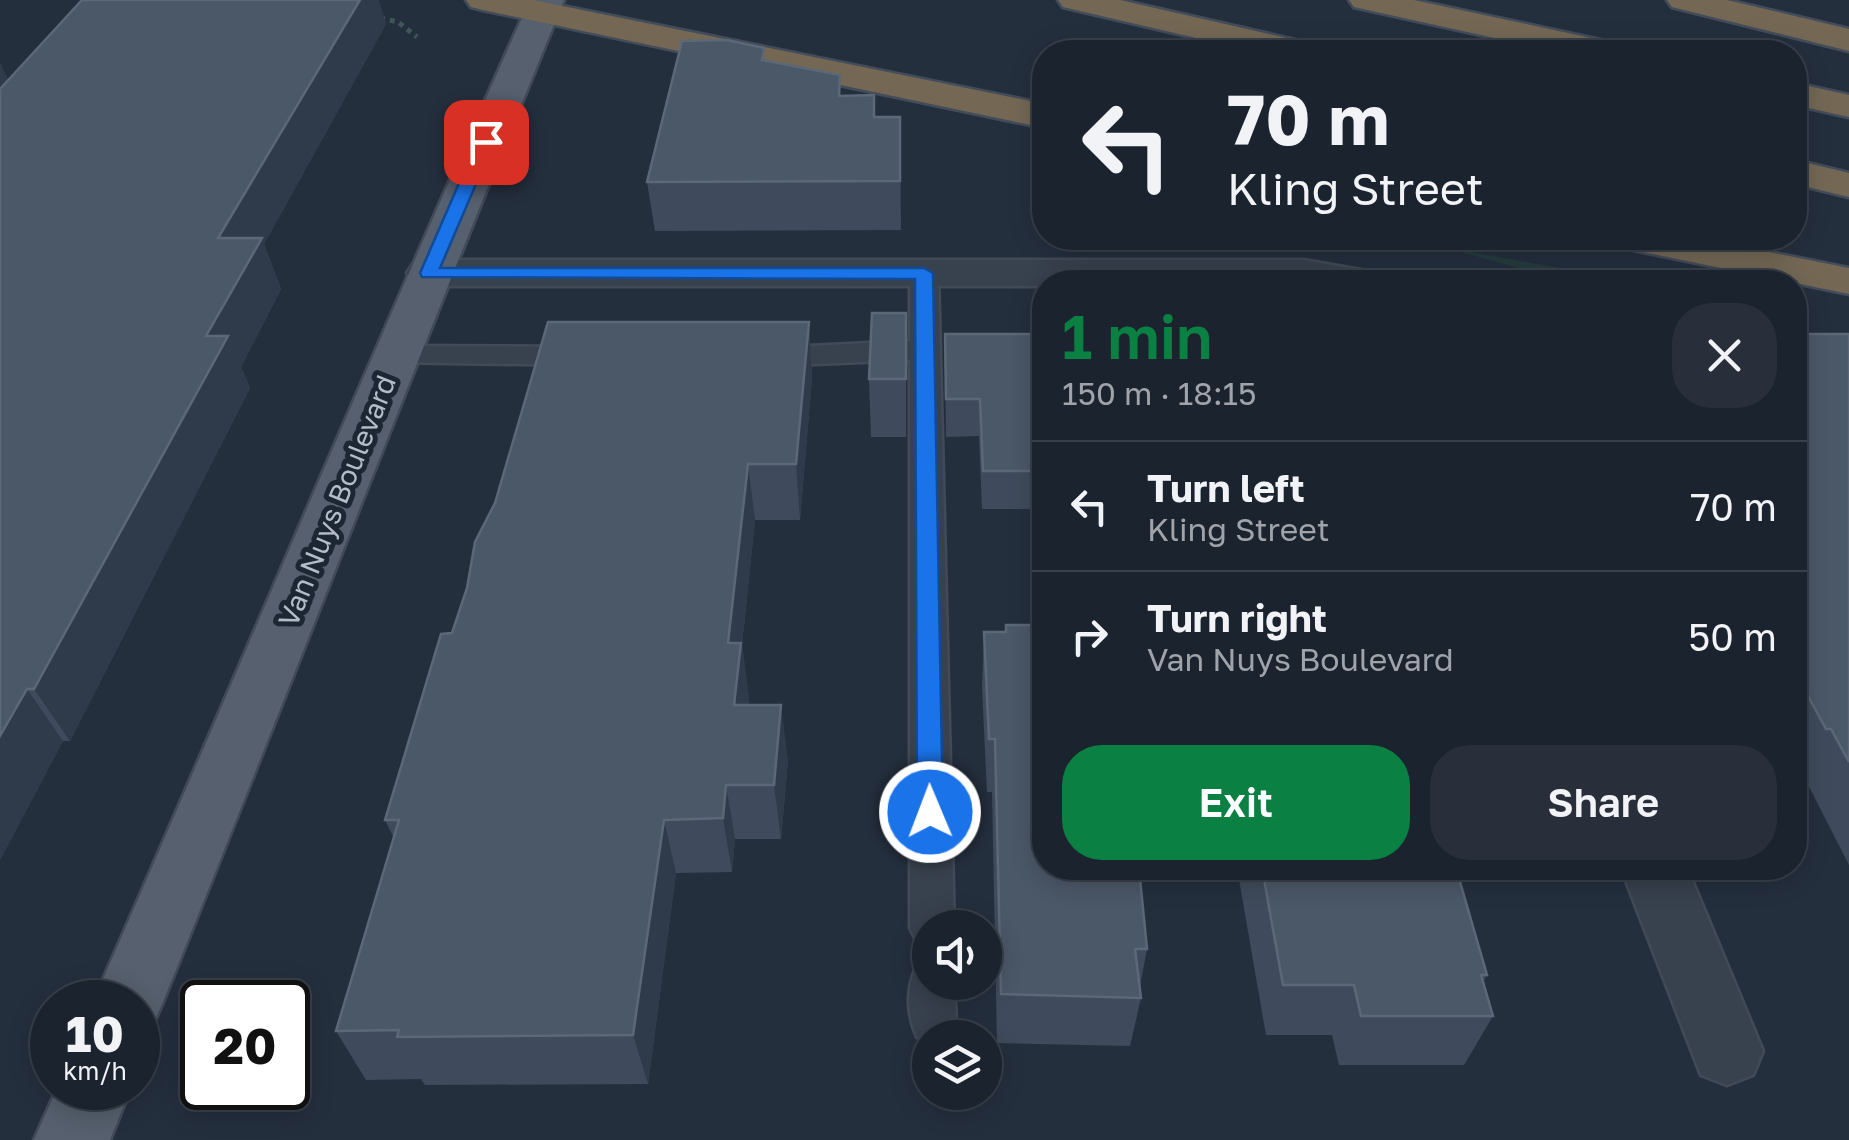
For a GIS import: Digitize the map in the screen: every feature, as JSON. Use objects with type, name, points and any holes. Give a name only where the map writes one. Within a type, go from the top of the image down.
[{"type":"highway","points":[[484,0],[544,7],[1032,113]]},
{"type":"highway","points":[[1075,0],[1248,40]]},
{"type":"highway","points":[[1366,0],[1550,40]]},
{"type":"highway","points":[[1684,0],[1849,40]]},
{"type":"highway","points":[[1807,97],[1849,106]]},
{"type":"highway","points":[[1807,175],[1849,186]]},
{"type":"highway","points":[[1698,250],[1799,270]]},
{"type":"highway","points":[[1807,272],[1849,280]]},
{"type":"main road","name":"Van Nuys Boulevard","points":[[137,980],[292,614],[429,273],[544,7]]},
{"type":"main road","points":[[72,1140],[85,1110]]},
{"type":"street","points":[[429,273],[1032,273]]},
{"type":"street","points":[[1659,880],[1727,1051]]},
{"type":"lane","points":[[924,273],[932,910]]},
{"type":"lane","points":[[728,358],[925,349]]},
{"type":"lane","points":[[396,355],[613,356]]},
{"type":"path","points":[[378,17],[398,22],[417,38]]},
{"type":"green space","points":[[1453,250],[1570,270],[1526,270]]},
{"type":"building","points":[[82,0],[360,0],[218,238],[262,238],[206,336],[228,336],[34,689],[27,689],[0,736],[0,89]]},
{"type":"building","points":[[727,40],[764,48],[762,60],[840,75],[839,96],[874,95],[874,117],[900,117],[900,181],[647,182],[682,41]]},
{"type":"building","points":[[872,313],[906,313],[906,379],[869,379]]},
{"type":"building","points":[[548,322],[809,322],[796,464],[748,464],[728,643],[741,643],[734,705],[781,705],[774,785],[726,785],[723,818],[664,820],[633,1035],[397,1037],[399,1030],[336,1031],[399,820],[385,820],[441,634],[452,633],[467,588],[475,542],[495,503]]},
{"type":"building","points":[[945,334],[1032,334],[1032,471],[983,471],[980,399],[946,399]]},
{"type":"building","points":[[1807,334],[1849,334],[1849,762],[1831,729],[1826,729],[1807,694]]},
{"type":"building","points":[[1006,625],[1032,625],[1032,880],[1140,880],[1147,949],[1135,949],[1141,998],[1002,994],[995,739],[989,739],[984,632],[1006,632]]},
{"type":"building","points":[[1264,880],[1459,880],[1487,975],[1481,975],[1493,1016],[1361,1016],[1354,985],[1283,985]]},
{"type":"route","points":[[486,142],[429,273],[924,273],[930,812]]}]
